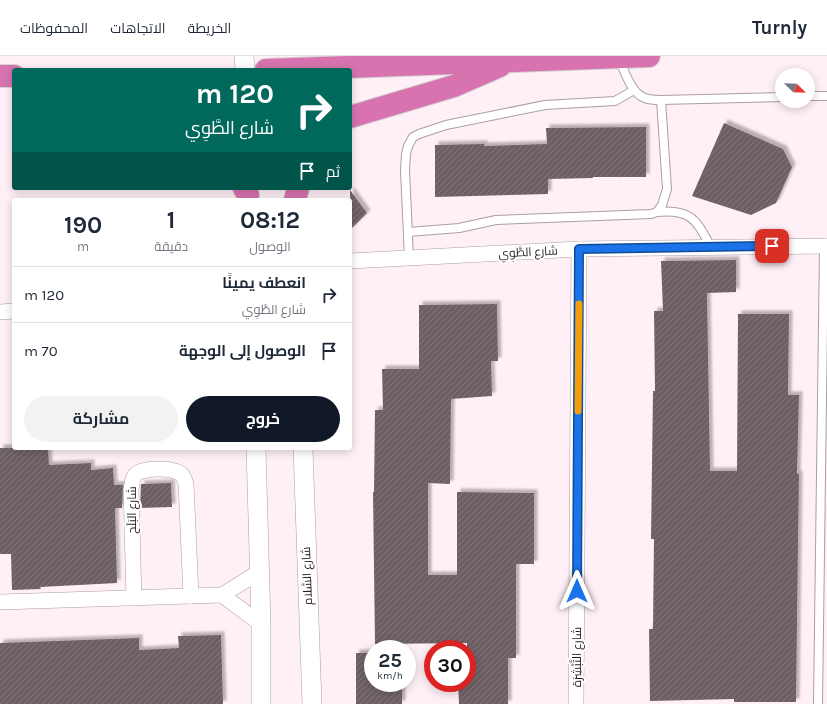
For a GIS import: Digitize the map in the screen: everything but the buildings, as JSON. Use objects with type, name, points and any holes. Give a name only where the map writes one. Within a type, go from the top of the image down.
[{"type":"highway","points":[[333,68],[649,56]]},
{"type":"highway","points":[[352,116],[454,86],[511,61]]},
{"type":"street","points":[[244,56],[245,68]]},
{"type":"street","points":[[282,56],[282,68]]},
{"type":"street","name":"شارع الطَّوِي","points":[[352,261],[579,249],[825,246]]},
{"type":"street","name":"شارع التَّبْشِرَة","points":[[576,704],[579,249]]},
{"type":"street","points":[[0,312],[12,311]]},
{"type":"street","points":[[256,450],[261,624],[261,704]]},
{"type":"street","name":"شارع السَّلام","points":[[303,450],[312,704]]},
{"type":"street","name":"شارع البَلَح","points":[[134,598],[131,490],[133,480],[136,474],[142,471],[166,469],[175,470],[183,476],[186,484],[191,596]]},
{"type":"street","points":[[0,602],[222,595],[259,572]]},
{"type":"street","points":[[222,595],[261,624]]},
{"type":"lane","points":[[618,57],[634,90],[638,95],[646,99],[661,100],[775,97]]},
{"type":"lane","points":[[409,258],[405,170],[406,154],[413,137],[446,126],[545,105],[615,101],[634,90]]},
{"type":"lane","points":[[815,96],[827,96]]},
{"type":"lane","points":[[657,212],[662,205],[667,189],[661,100]]},
{"type":"lane","points":[[408,232],[459,228],[496,220],[677,212],[691,217],[698,224],[712,247]]},
{"type":"lane","points":[[818,704],[825,246]]},
{"type":"slow traffic","points":[[578,411],[579,304]]},
{"type":"route","points":[[577,591],[579,249],[772,246]]}]
